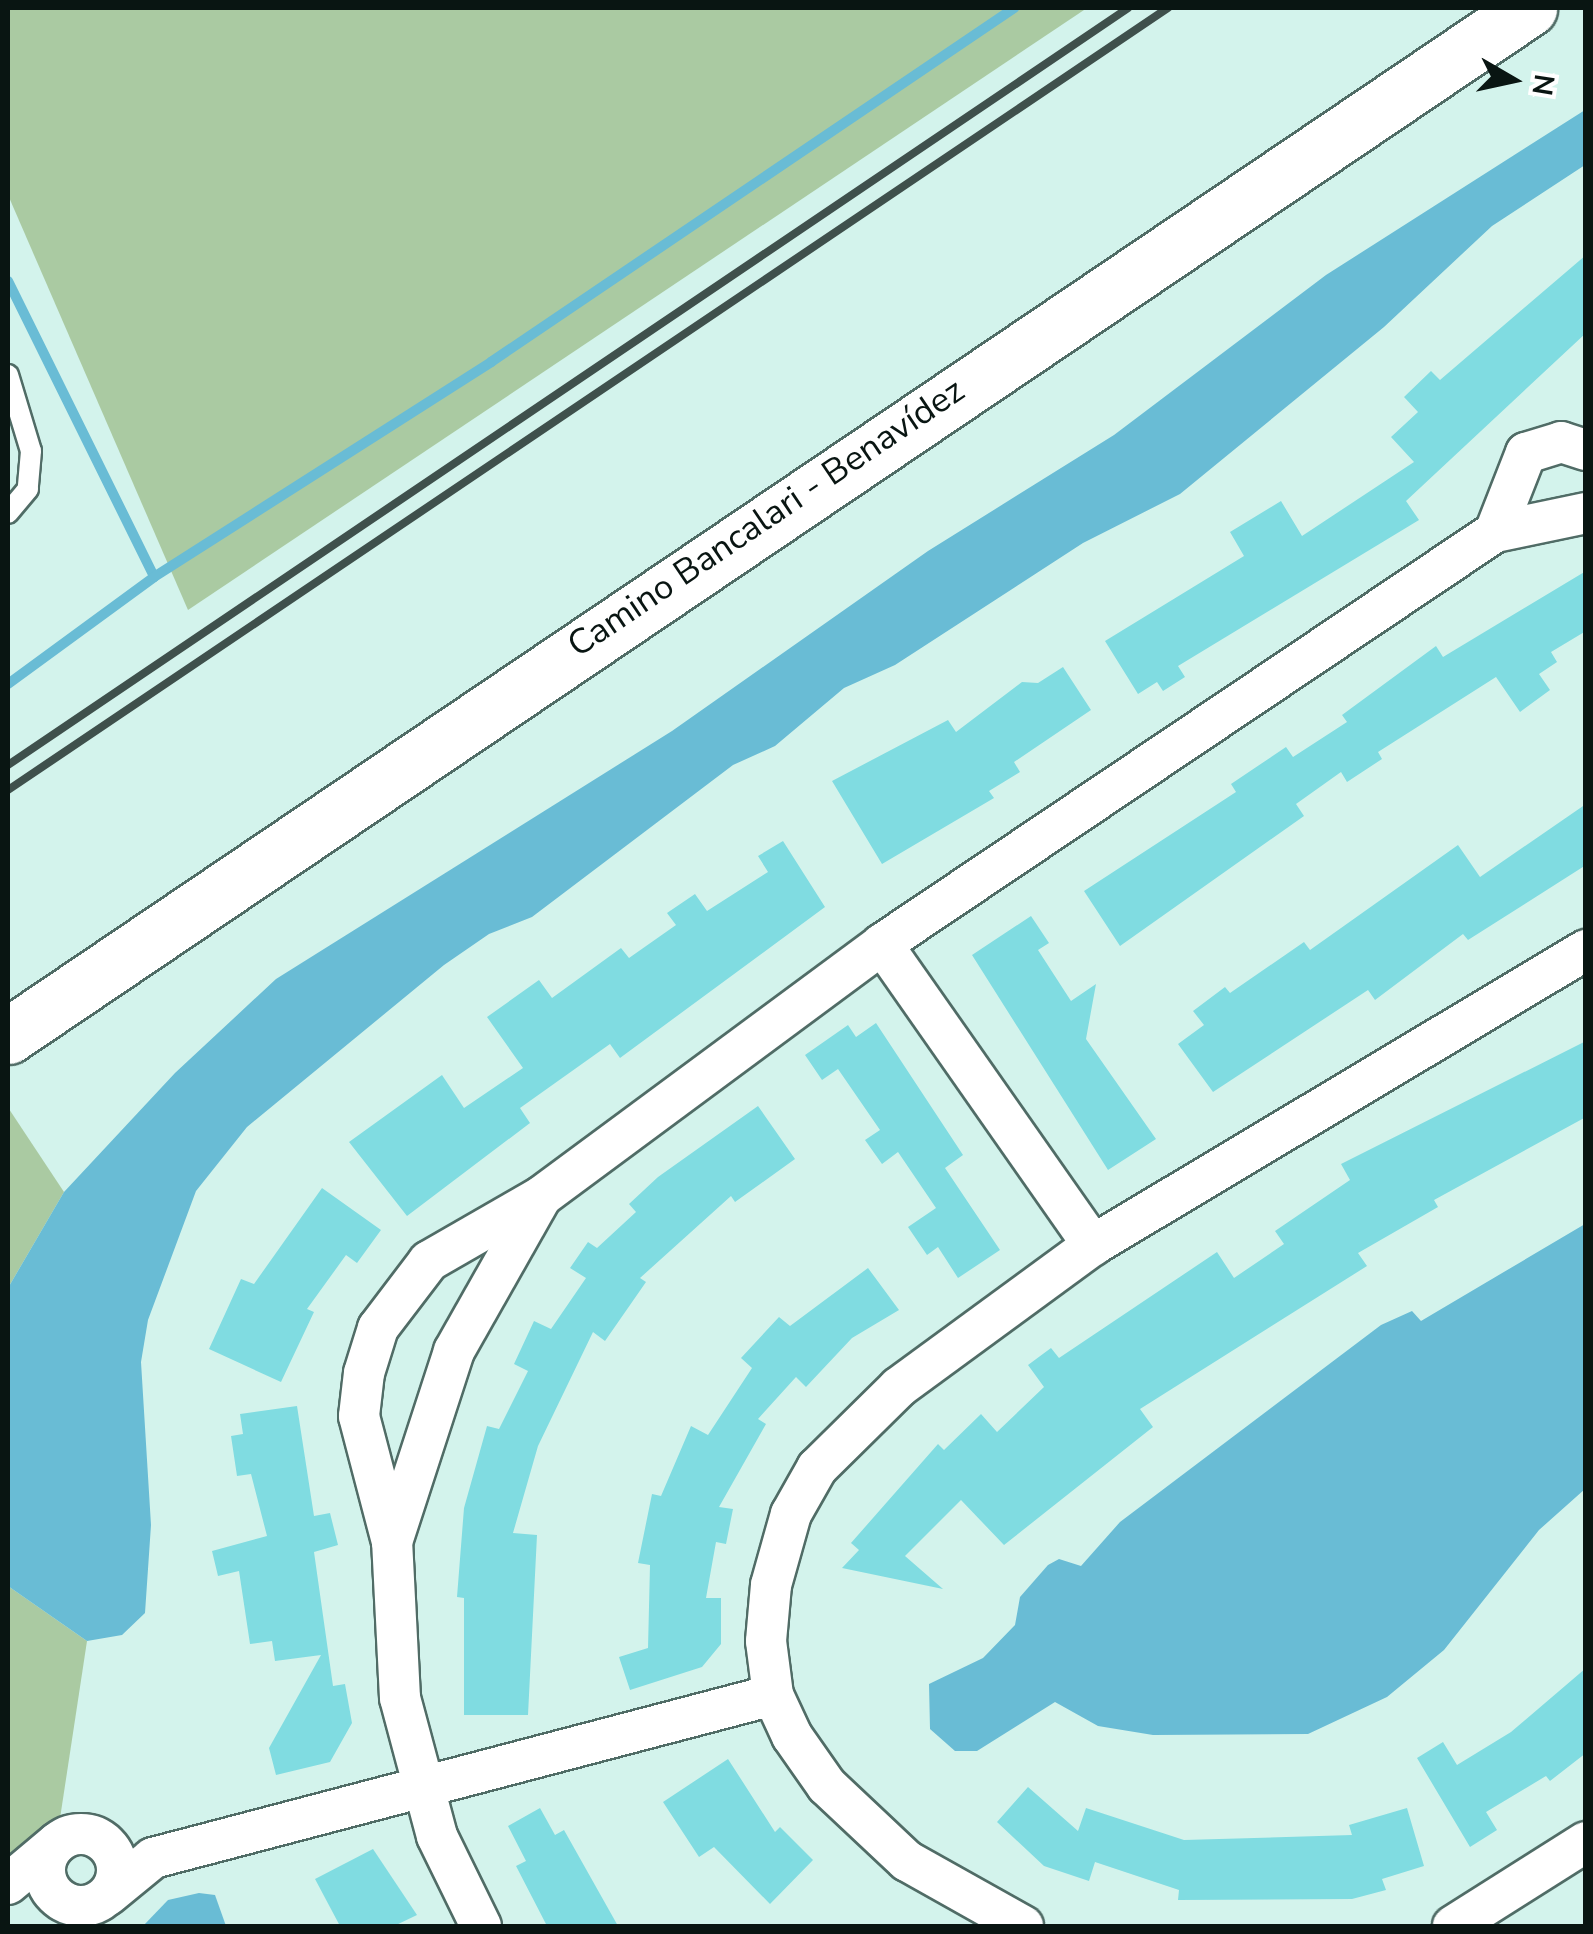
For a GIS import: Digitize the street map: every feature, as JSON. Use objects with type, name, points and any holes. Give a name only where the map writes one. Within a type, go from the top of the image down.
[{"type":"main road","name":"Camino Bancalari - Benavídez","points":[[8,1036],[1528,8]]},
{"type":"street","points":[[1495,532],[1526,453],[1561,442],[1586,450]]},
{"type":"street","points":[[481,1926],[422,1787],[400,1698],[392,1542],[358,1416],[378,1328],[429,1261],[542,1196],[882,944],[1495,532],[1586,512]]},
{"type":"street","points":[[882,944],[1093,1244]]},
{"type":"street","points":[[1024,1926],[942,1885],[866,1827],[809,1761],[773,1695],[771,1585],[791,1514],[817,1468],[899,1388],[1093,1244],[1586,950]]},
{"type":"street","points":[[392,1542],[454,1351],[542,1196]]},
{"type":"street","points":[[168,1855],[77,1834],[56,1843],[46,1862],[25,1881],[74,1906],[108,1895],[168,1855],[773,1695]]},
{"type":"street","points":[[99,1838],[117,1864],[108,1895]]},
{"type":"street","points":[[1453,1926],[1586,1842]]},
{"type":"lane","points":[[8,375],[31,451],[28,489],[8,513]]},
{"type":"green space","points":[[8,8],[1087,8],[188,610],[8,195]]},
{"type":"green space","points":[[8,1110],[64,1192],[8,1288]]},
{"type":"green space","points":[[8,1586],[87,1641],[59,1825],[8,1860]]},
{"type":"water","points":[[1585,110],[1585,165],[1492,226],[1384,327],[1180,494],[1083,543],[895,665],[844,688],[775,746],[733,765],[532,917],[489,934],[444,965],[247,1127],[196,1191],[148,1320],[141,1362],[151,1525],[145,1613],[122,1635],[87,1641],[8,1586],[8,1288],[64,1192],[175,1073],[276,979],[672,731],[928,551],[1114,435],[1326,275]]},
{"type":"water","points":[[1585,1224],[1585,1489],[1539,1530],[1444,1650],[1387,1697],[1308,1734],[1153,1735],[1098,1726],[1055,1702],[977,1751],[955,1751],[930,1729],[929,1684],[983,1658],[1015,1625],[1020,1597],[1048,1565],[1059,1559],[1081,1566],[1120,1522],[1381,1325],[1412,1311],[1421,1321]]},
{"type":"water","points":[[199,1893],[215,1895],[226,1926],[143,1926],[168,1900]]},
{"type":"building","points":[[1586,255],[1586,333],[1406,501],[1419,520],[1178,666],[1185,677],[1163,691],[1157,682],[1138,694],[1105,641],[1244,556],[1230,532],[1281,501],[1302,536],[1414,462],[1391,437],[1418,412],[1404,397],[1431,371],[1440,380]]},
{"type":"building","points":[[1586,571],[1586,631],[1551,652],[1557,662],[1539,674],[1550,690],[1520,712],[1496,677],[1378,752],[1382,759],[1347,782],[1341,772],[1296,804],[1304,816],[1120,946],[1084,891],[1236,792],[1231,784],[1286,747],[1293,757],[1347,722],[1342,715],[1436,646],[1443,657]]},
{"type":"building","points":[[1063,667],[1091,710],[1014,762],[1020,772],[989,791],[994,798],[882,864],[832,781],[948,720],[956,732],[1022,682],[1038,683]]},
{"type":"building","points":[[1586,804],[1586,865],[1468,940],[1463,934],[1375,1000],[1368,990],[1213,1092],[1178,1044],[1204,1025],[1193,1011],[1225,987],[1230,993],[1304,942],[1310,950],[1458,845],[1480,877]]},
{"type":"building","points":[[783,841],[825,907],[620,1058],[610,1044],[520,1108],[530,1123],[407,1216],[349,1142],[442,1075],[464,1108],[523,1068],[487,1017],[539,980],[552,998],[621,948],[629,958],[676,925],[667,913],[695,894],[707,911],[768,872],[758,856]]},
{"type":"building","points":[[1031,916],[1049,943],[1038,950],[1071,1001],[1096,984],[1086,1039],[1156,1139],[1108,1170],[972,955]]},
{"type":"building","points":[[876,1023],[963,1155],[945,1168],[1000,1250],[958,1278],[938,1247],[927,1255],[908,1227],[936,1208],[898,1152],[882,1164],[865,1140],[880,1130],[838,1069],[822,1080],[805,1055],[848,1025],[856,1037]]},
{"type":"building","points":[[1586,1041],[1586,1117],[1434,1200],[1438,1207],[1358,1253],[1367,1266],[1140,1409],[1153,1427],[1004,1545],[961,1500],[905,1556],[943,1589],[842,1568],[859,1550],[851,1543],[938,1444],[944,1450],[981,1414],[997,1432],[1044,1387],[1028,1365],[1051,1348],[1059,1358],[1217,1252],[1234,1278],[1284,1244],[1275,1231],[1350,1180],[1341,1164]]},
{"type":"building","points":[[758,1106],[795,1159],[735,1202],[731,1196],[640,1278],[646,1282],[605,1341],[593,1332],[538,1446],[513,1533],[537,1535],[528,1715],[464,1715],[464,1598],[457,1597],[464,1508],[487,1426],[499,1429],[528,1371],[514,1364],[534,1321],[551,1329],[586,1278],[570,1268],[588,1242],[597,1248],[636,1212],[629,1204],[658,1177]]},
{"type":"building","points":[[322,1188],[381,1230],[357,1263],[346,1255],[307,1309],[314,1312],[281,1382],[209,1349],[241,1279],[254,1284]]},
{"type":"building","points":[[868,1268],[899,1310],[852,1338],[806,1387],[796,1377],[758,1419],[766,1424],[719,1507],[733,1509],[726,1544],[716,1542],[706,1598],[721,1598],[721,1644],[702,1667],[630,1690],[619,1657],[648,1648],[650,1565],[638,1563],[652,1494],[661,1496],[691,1426],[708,1435],[752,1368],[741,1358],[779,1317],[790,1326]]},
{"type":"building","points":[[297,1406],[314,1516],[330,1513],[338,1545],[314,1552],[333,1686],[345,1684],[352,1723],[330,1762],[276,1775],[269,1748],[321,1655],[275,1661],[272,1641],[250,1644],[239,1571],[218,1576],[212,1551],[267,1536],[251,1474],[237,1476],[231,1436],[243,1434],[240,1414]]},
{"type":"building","points":[[1586,1668],[1586,1753],[1550,1781],[1546,1776],[1486,1812],[1497,1830],[1470,1847],[1417,1758],[1443,1742],[1457,1765],[1511,1732]]},
{"type":"building","points":[[728,1759],[775,1832],[780,1827],[813,1860],[770,1904],[714,1847],[699,1857],[663,1802]]},
{"type":"building","points":[[1028,1787],[1078,1831],[1086,1808],[1184,1840],[1352,1835],[1349,1825],[1407,1808],[1424,1866],[1382,1879],[1386,1890],[1352,1899],[1178,1900],[1179,1890],[1095,1862],[1089,1881],[1044,1866],[997,1822]]},
{"type":"building","points":[[540,1808],[555,1835],[564,1830],[618,1926],[547,1926],[516,1866],[526,1861],[508,1826]]},
{"type":"building","points":[[373,1849],[417,1915],[394,1926],[340,1926],[315,1879]]},
{"type":"waterway","points":[[8,684],[154,577],[491,362],[1014,8]]},
{"type":"waterway","points":[[8,281],[154,577]]},
{"type":"railway","points":[[8,765],[1128,8]]},
{"type":"railway","points":[[8,790],[1168,8]]}]
